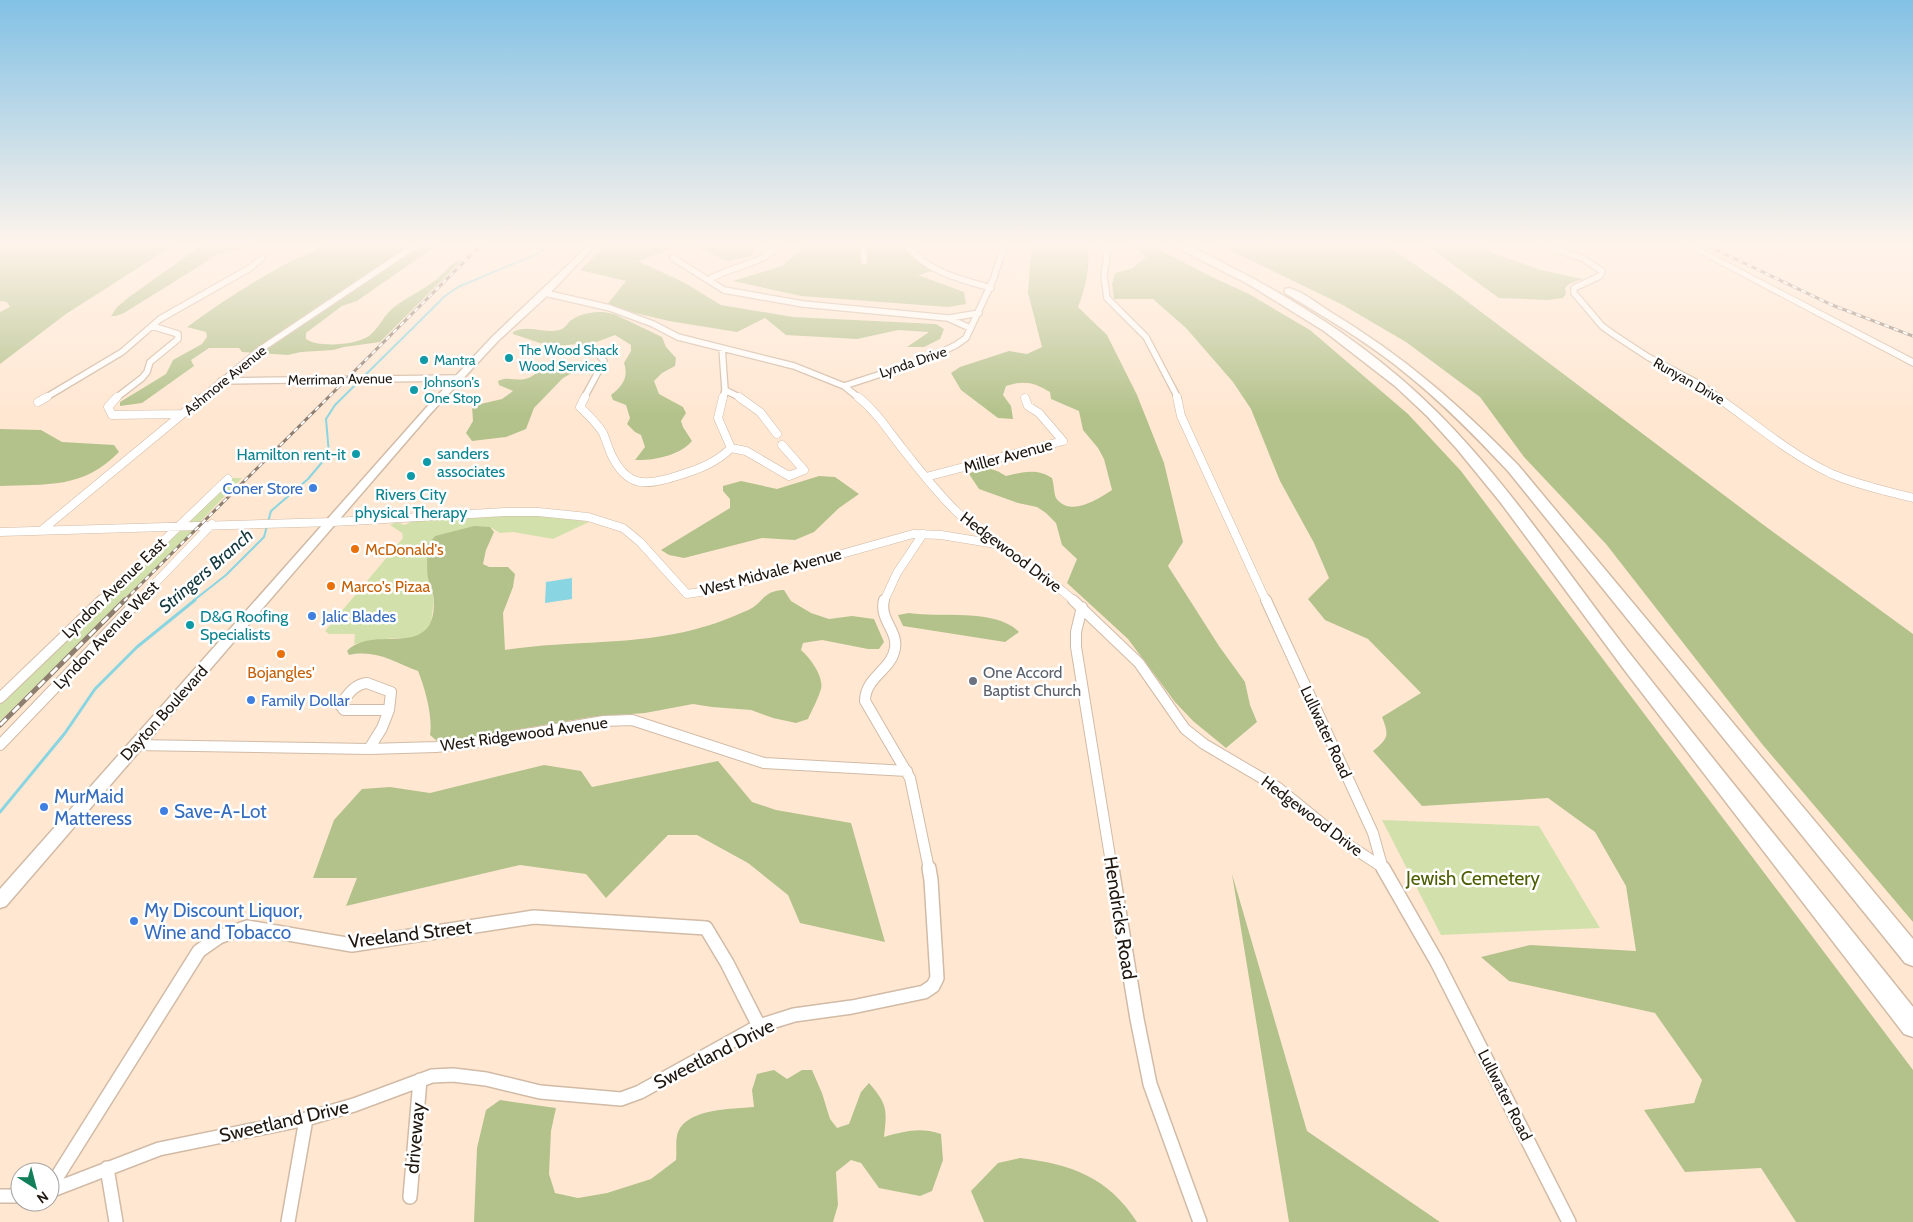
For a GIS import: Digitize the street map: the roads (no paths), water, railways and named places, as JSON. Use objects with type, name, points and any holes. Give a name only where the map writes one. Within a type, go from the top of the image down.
[{"type":"highway","points":[[1281,300],[1327,329],[1379,367],[1443,427],[1494,485],[1597,623],[1913,1026]]},
{"type":"highway","points":[[1304,300],[1354,331],[1412,373],[1474,428],[1513,468],[1913,956]]},
{"type":"main road","name":"Dayton Boulevard","points":[[0,901],[135,744],[459,378],[495,339],[537,300]]},
{"type":"main road","points":[[1793,300],[1913,363]]},
{"type":"street","points":[[38,402],[101,365],[160,319],[193,300]]},
{"type":"street","name":"Ashmore Avenue","points":[[42,530],[261,349],[334,300]]},
{"type":"street","name":"Hedgewood Drive","points":[[575,300],[610,308],[653,324],[678,337],[794,366],[844,386],[872,408],[926,477],[956,511],[996,544],[1059,587],[1139,663],[1185,729],[1204,744],[1277,787],[1309,811],[1347,844],[1382,867]]},
{"type":"street","points":[[774,300],[948,318],[979,313]]},
{"type":"street","name":"Lynda Drive","points":[[844,386],[954,348],[966,338],[985,300]]},
{"type":"street","name":"Lullwater Road","points":[[1109,300],[1146,337],[1178,398],[1181,416],[1373,833],[1382,867],[1438,962],[1569,1222]]},
{"type":"street","name":"Runyan Drive","points":[[1580,300],[1602,326],[1627,344],[1701,385],[1817,466],[1849,481],[1913,498]]},
{"type":"street","points":[[948,318],[970,328]]},
{"type":"street","points":[[152,326],[178,334],[178,340],[150,362],[147,372],[142,378],[112,401],[108,407],[112,415],[121,416],[182,414]]},
{"type":"street","points":[[593,348],[604,361],[600,375],[584,395],[580,407],[600,430],[613,459],[626,478],[637,483],[656,482],[714,462],[724,456],[731,448]]},
{"type":"street","points":[[722,348],[725,390],[718,418],[731,448]]},
{"type":"street","name":"Merriman Avenue","points":[[221,381],[459,378]]},
{"type":"street","points":[[725,390],[739,396],[761,411],[778,434]]},
{"type":"street","name":"Miller Avenue","points":[[926,477],[1063,441],[1039,413],[1028,406],[1025,398]]},
{"type":"street","points":[[731,448],[746,451],[789,476],[804,470],[782,445]]},
{"type":"street","name":"Lyndon Avenue East","points":[[0,698],[228,479]]},
{"type":"street","name":"West Midvale Avenue","points":[[333,522],[505,512],[538,512],[588,517],[623,528],[640,542],[687,594],[712,590],[913,534],[996,544]]},
{"type":"street","points":[[0,532],[278,522],[333,522]]},
{"type":"street","name":"Lyndon Avenue West","points":[[0,745],[212,524]]},
{"type":"street","points":[[0,541],[11,532]]},
{"type":"street","name":"Sweetland Drive","points":[[60,1188],[159,1149],[306,1119],[354,1105],[432,1076],[453,1075],[486,1079],[540,1092],[621,1099],[640,1092],[759,1026],[794,1015],[924,992],[933,986],[937,978],[931,880],[910,778],[865,701],[864,695],[869,684],[895,651],[895,637],[882,612],[885,593],[923,534]]},
{"type":"street","name":"Hendricks Road","points":[[1082,607],[1076,632],[1076,647],[1137,1018],[1150,1084],[1200,1222]]},
{"type":"street","points":[[369,749],[385,728],[390,710],[391,692],[369,682],[356,686],[340,705],[344,710],[390,710]]},
{"type":"street","name":"West Ridgewood Avenue","points":[[135,744],[369,749],[463,744],[604,721],[632,720],[764,763],[907,771]]},
{"type":"street","name":"Vreeland Street","points":[[60,1172],[199,951],[219,937],[247,928],[352,945],[534,917],[706,928],[759,1026]]},
{"type":"street","name":"driveway","points":[[410,1197],[420,1080]]},
{"type":"street","points":[[288,1222],[306,1119]]},
{"type":"street","points":[[107,1168],[116,1222]]},
{"type":"water","points":[[572,578],[572,599],[545,603],[546,582]]},
{"type":"waterway","name":"Stringers Branch","points":[[193,601],[226,575],[264,537],[271,511],[308,479],[329,454],[326,419],[335,405],[441,300]]},
{"type":"waterway","name":"Stringers Branch","points":[[0,812],[65,733],[95,689],[137,647],[195,600]]},
{"type":"railway","points":[[124,601],[426,300]]},
{"type":"railway","points":[[1822,300],[1913,336]]},
{"type":"railway","points":[[0,725],[124,601]]},
{"type":"place","name":"The Wood Shack Wood Services","points":[[509,358]]},
{"type":"place","name":"Mantra","points":[[424,360]]},
{"type":"place","name":"Johnson's One Stop","points":[[414,390]]},
{"type":"place","name":"Hamilton rent-it","points":[[356,454]]},
{"type":"place","name":"sanders associates","points":[[427,462]]},
{"type":"place","name":"Rivers City physical Therapy","points":[[411,476]]},
{"type":"place","name":"Coner Store","points":[[313,488]]},
{"type":"place","name":"McDonald's","points":[[355,549]]},
{"type":"place","name":"Marco's Pizaa","points":[[331,586]]},
{"type":"place","name":"Jalic Blades","points":[[312,616]]},
{"type":"place","name":"D&G Roofing Specialists","points":[[190,625]]},
{"type":"place","name":"Bojangles'","points":[[281,654]]},
{"type":"place","name":"One Accord Baptist Church","points":[[973,681]]},
{"type":"place","name":"Family Dollar","points":[[251,700]]},
{"type":"place","name":"MurMaid Matteress","points":[[44,807]]},
{"type":"place","name":"Save-A-Lot","points":[[164,811]]},
{"type":"place","name":"My Discount Liquor, Wine and Tobacco","points":[[134,921]]},
{"type":"park label","name":"Jewish Cemetery","points":[[1473,878]]}]
